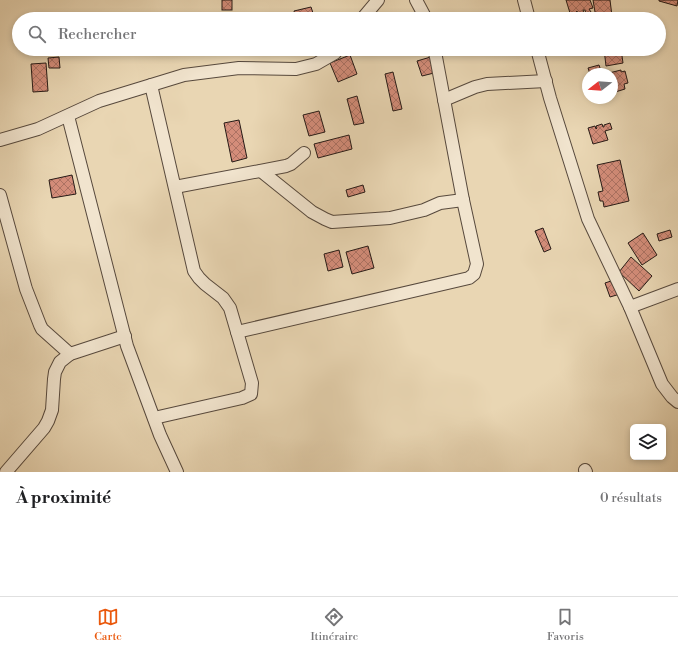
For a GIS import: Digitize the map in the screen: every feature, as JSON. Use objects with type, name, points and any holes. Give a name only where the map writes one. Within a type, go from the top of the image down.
[{"type":"street","points":[[416,0],[422,12]]},
{"type":"street","points":[[524,0],[527,12]]},
{"type":"street","points":[[367,12],[373,2]]},
{"type":"street","points":[[0,140],[38,129],[99,101],[184,75],[239,68],[296,69],[316,64],[330,56]]},
{"type":"street","points":[[237,332],[469,278],[474,274],[477,264],[435,56]]},
{"type":"street","points":[[539,56],[588,219],[630,307],[662,384],[678,402]]},
{"type":"street","points":[[444,100],[474,87],[487,84],[546,81]]},
{"type":"street","points":[[151,85],[194,271],[205,284],[223,298],[230,308],[252,383],[251,394],[242,398],[154,418]]},
{"type":"street","points":[[68,116],[127,346],[160,435],[177,472]]},
{"type":"street","points":[[175,187],[291,164],[304,153]]},
{"type":"street","points":[[261,171],[312,212],[332,222],[390,218],[424,210],[440,203],[463,200]]},
{"type":"street","points":[[0,195],[26,289],[40,325],[42,329],[70,354]]},
{"type":"street","points":[[630,307],[678,289]]},
{"type":"street","points":[[6,472],[44,428],[48,421],[52,410],[55,372],[60,362],[70,354],[125,336]]},
{"type":"building","points":[[222,0],[232,0],[232,10],[222,10]]},
{"type":"building","points":[[566,0],[590,0],[593,8],[589,9],[591,12],[586,12],[585,10],[583,10],[584,12],[570,12]]},
{"type":"building","points":[[593,0],[610,0],[612,12],[595,12]]},
{"type":"building","points":[[659,0],[678,0],[677,6]]},
{"type":"building","points":[[311,7],[313,12],[294,12]]},
{"type":"building","points":[[350,56],[357,74],[338,82],[330,63]]},
{"type":"building","points":[[434,56],[438,72],[422,76],[417,61]]},
{"type":"building","points":[[605,56],[622,56],[623,63],[606,66]]},
{"type":"building","points":[[59,57],[60,68],[49,68],[48,58]]},
{"type":"building","points":[[46,63],[48,91],[33,92],[31,64]]},
{"type":"building","points":[[599,65],[600,68],[588,68]]},
{"type":"building","points":[[618,71],[625,71],[628,83],[624,84],[625,89],[618,91]]},
{"type":"building","points":[[393,72],[402,109],[393,111],[385,74]]},
{"type":"building","points":[[357,96],[364,123],[354,125],[347,99]]},
{"type":"building","points":[[319,111],[325,132],[309,136],[303,115]]},
{"type":"building","points":[[239,120],[247,158],[232,162],[224,123]]},
{"type":"building","points":[[610,123],[612,129],[605,131],[608,140],[593,144],[588,128],[595,126],[596,129],[596,126],[602,124],[604,127],[604,125]]},
{"type":"building","points":[[349,135],[352,149],[318,158],[314,144]]},
{"type":"building","points":[[620,160],[629,201],[604,207],[603,201],[600,201],[598,192],[603,191],[597,165]]},
{"type":"building","points":[[72,175],[76,194],[52,198],[49,180]]},
{"type":"building","points":[[363,185],[365,192],[348,197],[346,190]]},
{"type":"building","points":[[543,228],[551,249],[544,252],[535,231]]},
{"type":"building","points":[[670,230],[672,237],[659,241],[657,234]]},
{"type":"building","points":[[643,233],[657,255],[642,265],[628,243]]},
{"type":"building","points":[[368,246],[374,268],[352,274],[346,252]]},
{"type":"building","points":[[339,250],[343,267],[328,271],[324,254]]},
{"type":"building","points":[[631,257],[652,276],[639,291],[619,272]]},
{"type":"building","points":[[614,280],[620,294],[610,297],[605,283]]}]
